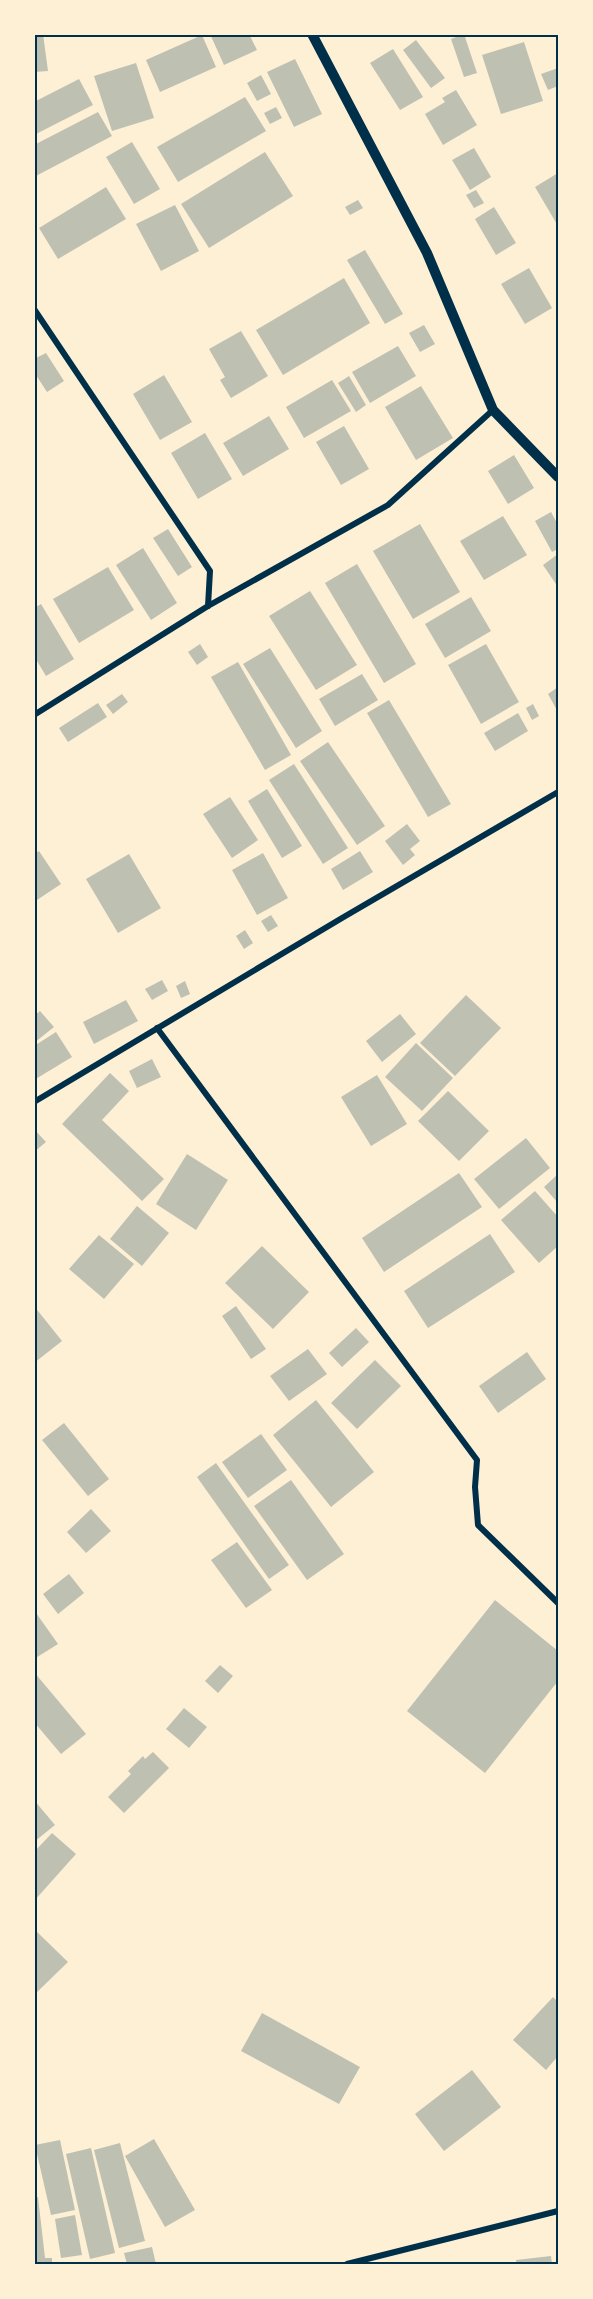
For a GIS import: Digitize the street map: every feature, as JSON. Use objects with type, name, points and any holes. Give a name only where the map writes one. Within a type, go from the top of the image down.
[{"type":"street","points":[[312,34],[427,253],[493,410],[558,477]]},
{"type":"street","points":[[34,309],[210,571],[208,606]]},
{"type":"street","points":[[34,715],[208,606],[388,505],[493,410]]},
{"type":"street","points":[[34,1102],[558,792]]},
{"type":"street","points":[[157,1028],[477,1460],[475,1487],[478,1525],[558,1603]]},
{"type":"street","points":[[347,2265],[558,2211]]},
{"type":"building","points":[[34,34],[43,34],[48,71],[34,72]]},
{"type":"building","points":[[210,34],[249,34],[257,50],[224,65]]},
{"type":"building","points":[[464,34],[477,73],[464,77],[451,39]]},
{"type":"building","points":[[202,35],[216,67],[160,92],[146,60]]},
{"type":"building","points":[[416,40],[445,78],[431,88],[403,50]]},
{"type":"building","points":[[524,42],[543,101],[501,114],[482,55]]},
{"type":"building","points":[[393,49],[423,97],[400,110],[370,63]]},
{"type":"building","points":[[295,59],[322,114],[294,127],[267,72]]},
{"type":"building","points":[[136,63],[154,118],[112,131],[94,76]]},
{"type":"building","points":[[558,68],[558,86],[548,90],[541,74]]},
{"type":"building","points":[[261,75],[271,94],[257,101],[247,83]]},
{"type":"building","points":[[79,79],[93,105],[34,135],[34,102]]},
{"type":"building","points":[[456,90],[477,125],[443,145],[425,114],[445,102],[442,98]]},
{"type":"building","points":[[245,97],[266,131],[178,182],[157,147]]},
{"type":"building","points":[[276,107],[282,118],[270,124],[264,113]]},
{"type":"building","points":[[98,112],[112,136],[34,177],[34,145]]},
{"type":"building","points":[[132,142],[160,189],[134,204],[106,157]]},
{"type":"building","points":[[474,148],[491,177],[470,190],[452,160]]},
{"type":"building","points":[[265,152],[293,196],[209,248],[181,204]]},
{"type":"building","points":[[558,173],[558,226],[535,187]]},
{"type":"building","points":[[106,187],[126,219],[58,259],[39,228]]},
{"type":"building","points":[[476,190],[484,203],[474,208],[466,195]]},
{"type":"building","points":[[358,200],[363,208],[350,215],[345,207]]},
{"type":"building","points":[[175,205],[199,251],[161,271],[136,224]]},
{"type":"building","points":[[494,207],[516,243],[496,255],[475,219]]},
{"type":"building","points":[[365,250],[403,314],[385,324],[347,260]]},
{"type":"building","points":[[529,268],[552,308],[525,324],[501,284]]},
{"type":"building","points":[[344,278],[370,323],[283,375],[256,330]]},
{"type":"building","points":[[424,325],[435,344],[420,352],[409,333]]},
{"type":"building","points":[[241,331],[268,376],[231,398],[220,380],[225,377],[209,349]]},
{"type":"building","points":[[398,346],[416,376],[370,403],[352,372]]},
{"type":"building","points":[[46,353],[64,381],[47,392],[34,372],[34,359]]},
{"type":"building","points":[[164,375],[192,422],[160,440],[133,394]]},
{"type":"building","points":[[349,376],[366,405],[356,412],[338,383]]},
{"type":"building","points":[[332,380],[351,411],[304,438],[286,407]]},
{"type":"building","points":[[421,386],[453,438],[416,460],[385,407]]},
{"type":"building","points":[[269,416],[289,449],[243,476],[223,443]]},
{"type":"building","points":[[344,426],[369,469],[341,485],[316,442]]},
{"type":"building","points":[[205,433],[232,479],[198,499],[171,453]]},
{"type":"building","points":[[514,455],[534,488],[508,504],[488,471]]},
{"type":"building","points":[[551,512],[558,525],[558,549],[552,552],[535,521]]},
{"type":"building","points":[[503,516],[527,555],[484,580],[460,541]]},
{"type":"building","points":[[420,524],[460,592],[413,619],[373,551]]},
{"type":"building","points":[[168,529],[192,567],[178,576],[153,538]]},
{"type":"building","points":[[143,548],[177,603],[151,620],[116,565]]},
{"type":"building","points":[[558,554],[558,587],[543,565]]},
{"type":"building","points":[[357,564],[416,664],[384,683],[325,583]]},
{"type":"building","points":[[108,567],[134,610],[79,643],[53,599]]},
{"type":"building","points":[[310,591],[357,665],[316,690],[269,616]]},
{"type":"building","points":[[471,597],[491,631],[445,658],[425,624]]},
{"type":"building","points":[[41,604],[74,659],[46,676],[34,656],[34,608]]},
{"type":"building","points":[[200,644],[208,657],[197,665],[188,652]]},
{"type":"building","points":[[486,644],[519,702],[481,724],[448,665]]},
{"type":"building","points":[[270,648],[322,731],[296,748],[243,664]]},
{"type":"building","points":[[238,662],[291,755],[265,770],[211,677]]},
{"type":"building","points":[[362,674],[378,700],[335,726],[319,699]]},
{"type":"building","points":[[558,687],[558,712],[548,694]]},
{"type":"building","points":[[122,694],[128,702],[113,714],[106,705]]},
{"type":"building","points":[[389,700],[451,804],[428,817],[367,713]]},
{"type":"building","points":[[98,703],[107,717],[68,742],[59,728]]},
{"type":"building","points":[[533,704],[539,716],[532,720],[526,708]]},
{"type":"building","points":[[518,713],[528,731],[495,751],[484,733]]},
{"type":"building","points":[[328,742],[385,826],[357,845],[300,761]]},
{"type":"building","points":[[294,764],[348,848],[323,864],[269,780]]},
{"type":"building","points":[[267,789],[302,846],[282,858],[248,801]]},
{"type":"building","points":[[230,797],[258,840],[232,858],[203,814]]},
{"type":"building","points":[[407,824],[420,841],[410,849],[415,855],[403,865],[385,841]]},
{"type":"building","points":[[39,851],[61,884],[34,902],[34,854]]},
{"type":"building","points":[[360,851],[373,872],[343,890],[331,869]]},
{"type":"building","points":[[263,853],[288,898],[257,915],[232,870]]},
{"type":"building","points":[[129,854],[161,908],[118,933],[86,879]]},
{"type":"building","points":[[271,915],[278,926],[268,932],[261,921]]},
{"type":"building","points":[[245,930],[253,943],[244,949],[236,936]]},
{"type":"building","points":[[162,980],[168,991],[152,1000],[145,989]]},
{"type":"building","points":[[185,981],[190,994],[181,998],[176,986]]},
{"type":"building","points":[[466,995],[501,1028],[455,1076],[420,1043]]},
{"type":"building","points":[[126,1000],[138,1021],[94,1044],[83,1022]]},
{"type":"building","points":[[40,1011],[54,1027],[34,1043],[34,1016]]},
{"type":"building","points":[[400,1014],[416,1034],[382,1062],[366,1041]]},
{"type":"building","points":[[56,1032],[72,1057],[34,1080],[34,1046]]},
{"type":"building","points":[[416,1043],[453,1078],[422,1111],[385,1077]]},
{"type":"building","points":[[152,1059],[161,1077],[137,1088],[129,1071]]},
{"type":"building","points":[[110,1073],[129,1091],[102,1120],[164,1179],[142,1201],[62,1124]]},
{"type":"building","points":[[377,1075],[407,1124],[371,1146],[341,1097]]},
{"type":"building","points":[[448,1091],[489,1131],[459,1161],[418,1121]]},
{"type":"building","points":[[34,1129],[46,1142],[34,1152]]},
{"type":"building","points":[[526,1138],[550,1168],[499,1209],[474,1179]]},
{"type":"building","points":[[187,1154],[228,1180],[196,1230],[156,1204]]},
{"type":"building","points":[[459,1173],[482,1207],[384,1272],[362,1238]]},
{"type":"building","points":[[558,1174],[558,1203],[544,1187]]},
{"type":"building","points":[[535,1191],[558,1217],[558,1246],[539,1263],[501,1220]]},
{"type":"building","points":[[137,1206],[169,1233],[142,1266],[110,1239]]},
{"type":"building","points":[[490,1234],[515,1272],[428,1328],[404,1291]]},
{"type":"building","points":[[99,1235],[134,1264],[104,1299],[69,1269]]},
{"type":"building","points":[[262,1246],[309,1292],[273,1329],[225,1283]]},
{"type":"building","points":[[34,1306],[62,1341],[34,1363]]},
{"type":"building","points":[[236,1306],[266,1349],[251,1359],[222,1316]]},
{"type":"building","points":[[356,1328],[369,1342],[342,1367],[329,1353]]},
{"type":"building","points":[[308,1349],[327,1374],[289,1401],[270,1376]]},
{"type":"building","points":[[527,1352],[546,1379],[498,1413],[479,1386]]},
{"type":"building","points":[[375,1360],[401,1386],[357,1429],[331,1403]]},
{"type":"building","points":[[316,1400],[374,1472],[331,1507],[273,1435]]},
{"type":"building","points":[[64,1423],[109,1479],[88,1496],[42,1440]]},
{"type":"building","points":[[261,1434],[287,1470],[248,1498],[222,1462]]},
{"type":"building","points":[[216,1463],[289,1565],[269,1579],[197,1477]]},
{"type":"building","points":[[291,1480],[344,1554],[307,1580],[254,1506]]},
{"type":"building","points":[[91,1509],[111,1531],[86,1553],[67,1532]]},
{"type":"building","points":[[237,1542],[272,1590],[246,1608],[211,1560]]},
{"type":"building","points":[[69,1574],[84,1593],[58,1614],[43,1594]]},
{"type":"building","points":[[495,1600],[558,1651],[558,1681],[485,1773],[407,1711]]},
{"type":"building","points":[[34,1610],[58,1644],[34,1659]]},
{"type":"building","points":[[220,1665],[233,1676],[218,1693],[205,1681]]},
{"type":"building","points":[[34,1672],[86,1734],[61,1754],[34,1722]]},
{"type":"building","points":[[184,1708],[207,1727],[189,1748],[166,1729]]},
{"type":"building","points":[[153,1752],[169,1768],[124,1813],[108,1797],[131,1774],[128,1771],[143,1756],[145,1759]]},
{"type":"building","points":[[34,1800],[55,1825],[34,1842]]},
{"type":"building","points":[[52,1833],[76,1854],[34,1901],[34,1852]]},
{"type":"building","points":[[34,1929],[68,1962],[34,1995]]},
{"type":"building","points":[[553,1997],[558,2002],[558,2056],[546,2070],[513,2040]]},
{"type":"building","points":[[262,2013],[360,2067],[339,2104],[241,2051]]},
{"type":"building","points":[[472,2070],[501,2107],[444,2151],[415,2114]]},
{"type":"building","points":[[154,2139],[195,2210],[165,2227],[125,2156]]},
{"type":"building","points":[[60,2140],[75,2210],[51,2215],[35,2145]]},
{"type":"building","points":[[120,2143],[145,2241],[119,2248],[94,2150]]},
{"type":"building","points":[[91,2148],[115,2253],[90,2259],[66,2154]]},
{"type":"building","points":[[34,2197],[38,2197],[45,2258],[52,2258],[52,2264],[37,2264],[34,2258]]},
{"type":"building","points":[[75,2215],[82,2255],[61,2258],[55,2219]]},
{"type":"building","points":[[152,2247],[156,2264],[127,2264],[124,2253]]},
{"type":"building","points":[[551,2256],[552,2264],[517,2264],[516,2260]]}]
